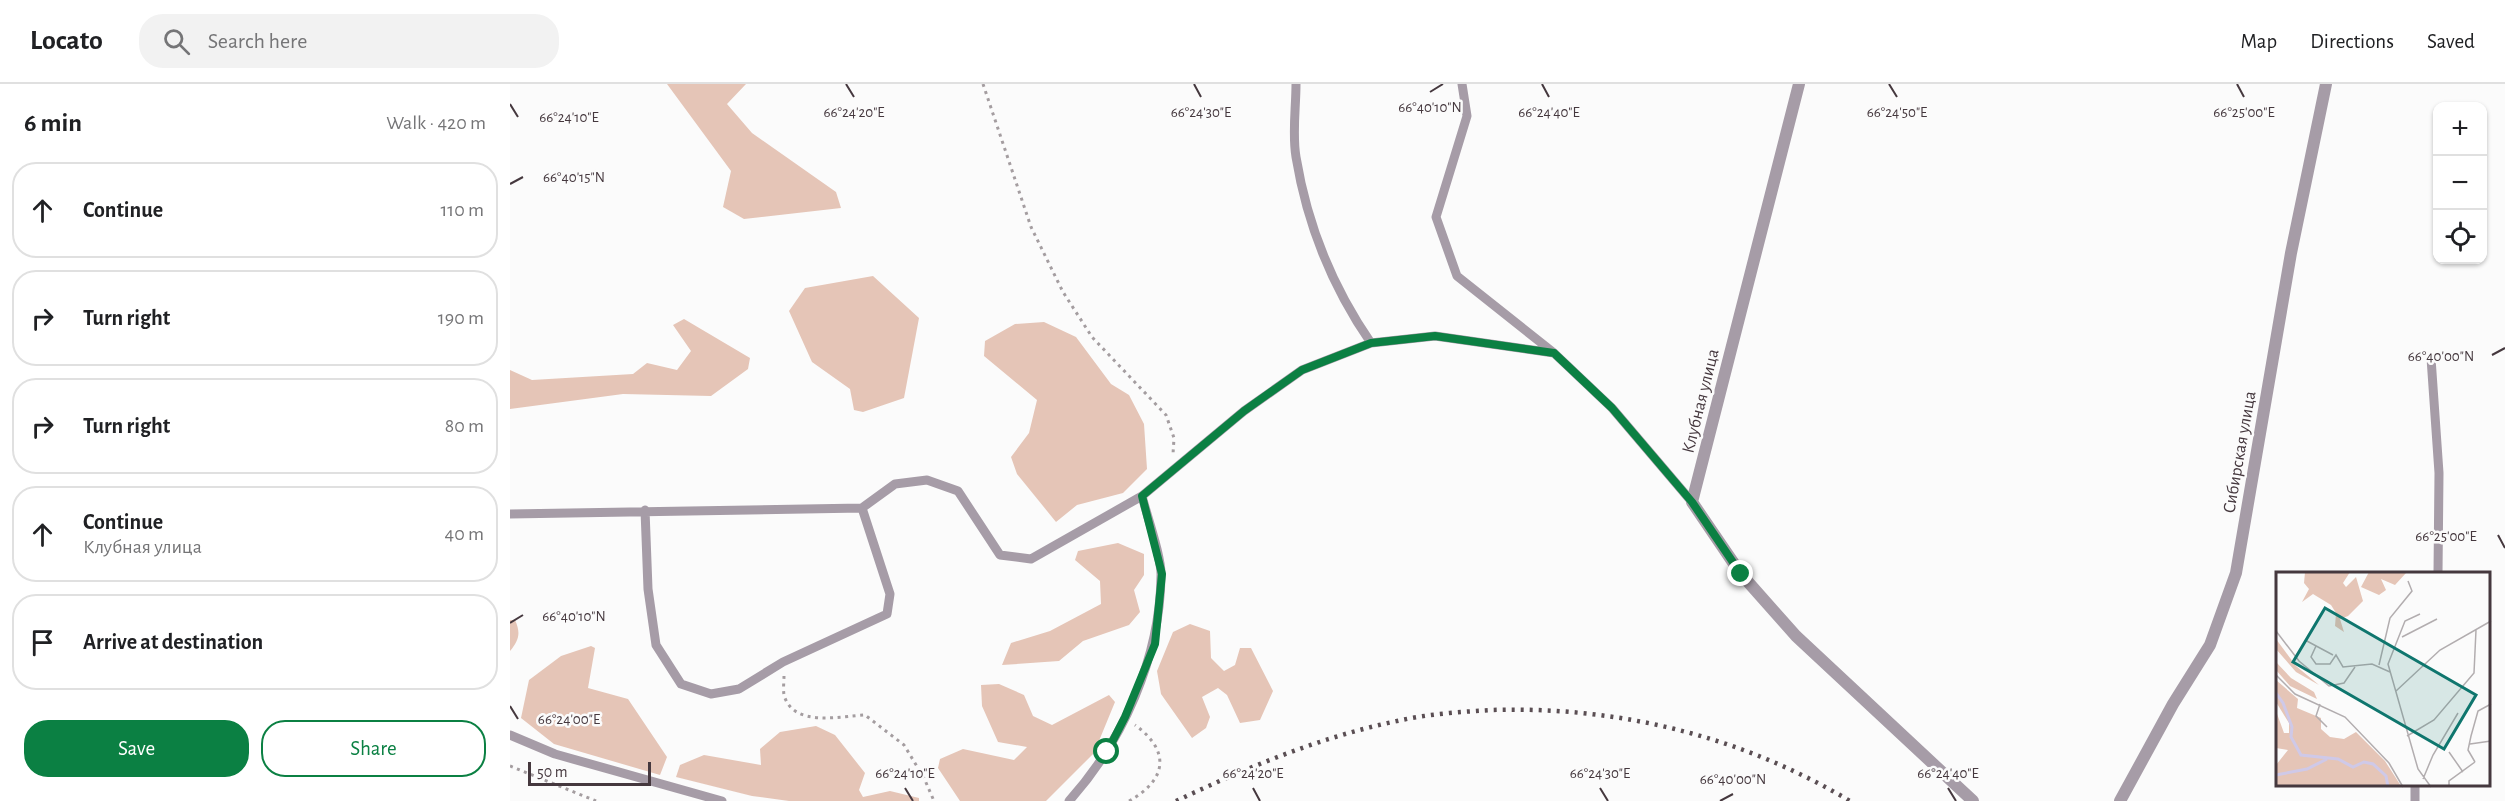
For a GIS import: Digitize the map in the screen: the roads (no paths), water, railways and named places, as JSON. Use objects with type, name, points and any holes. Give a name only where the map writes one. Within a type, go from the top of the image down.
[{"type":"street","name":"Клубная улица","points":[[1692,502],[1799,84]]},
{"type":"street","name":"Сибирская улица","points":[[2120,801],[2173,704],[2210,645],[2236,573],[2291,254],[2326,84]]},
{"type":"street","points":[[1692,502],[1741,574],[1796,636],[1973,801]]},
{"type":"lane","points":[[1296,84],[1295,156],[1315,235],[1349,311],[1371,343]]},
{"type":"lane","points":[[1462,84],[1467,116],[1436,217],[1457,276],[1554,353],[1612,408],[1692,502]]},
{"type":"lane","points":[[510,514],[862,508],[895,484],[927,480],[958,491],[1000,555],[1031,559],[1142,496],[1244,411],[1302,370],[1371,343],[1435,336],[1554,353]]},
{"type":"lane","points":[[2432,358],[2439,473],[2438,572]]},
{"type":"lane","points":[[1069,801],[1091,777],[1125,717],[1155,644],[1162,574],[1142,496]]},
{"type":"lane","points":[[645,510],[648,589],[656,645],[681,684],[711,694],[739,690],[783,662],[887,614],[890,594],[862,508]]},
{"type":"lane","points":[[510,735],[555,754],[722,801]]},
{"type":"railway","points":[[1176,801],[1256,765],[1340,736],[1420,717],[1491,710],[1585,713],[1677,730],[1766,759],[1850,801]]}]
